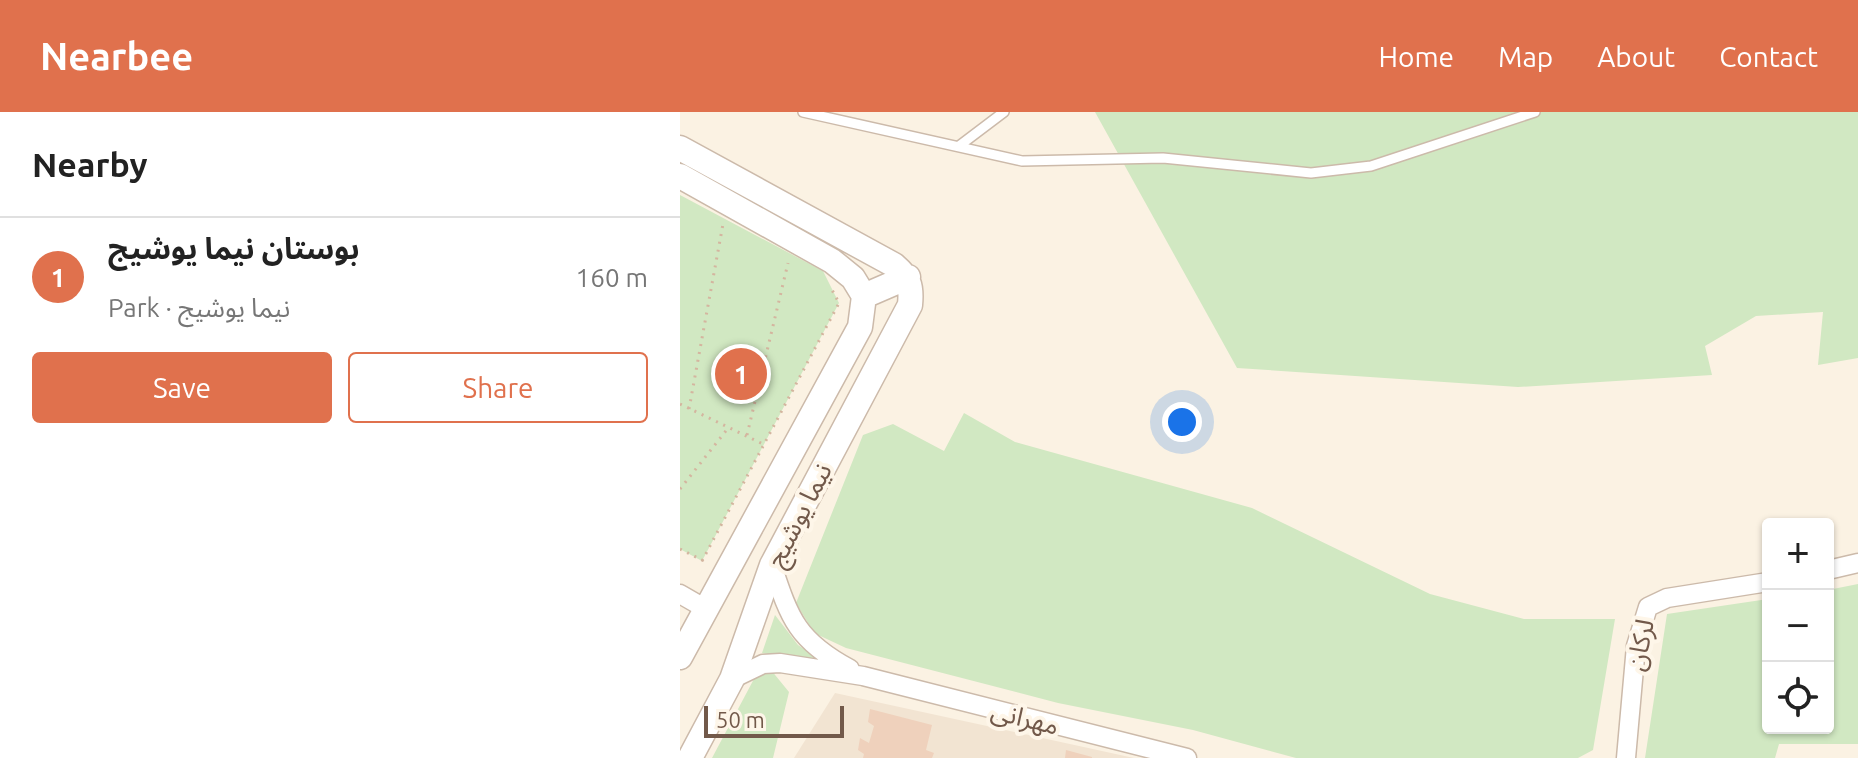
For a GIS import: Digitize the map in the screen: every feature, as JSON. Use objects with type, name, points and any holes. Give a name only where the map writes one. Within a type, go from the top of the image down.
[{"type":"street","points":[[680,148],[894,265],[908,277],[864,296],[853,278],[832,261],[680,176]]},
{"type":"street","name":"نیما یوشیج","points":[[690,758],[732,679],[772,565],[910,305],[912,288],[908,277]]},
{"type":"street","name":"نیما یوشیج","points":[[680,657],[860,327],[864,296]]},
{"type":"street","points":[[1834,569],[1858,563]]},
{"type":"street","points":[[772,565],[788,613],[803,636],[824,655],[863,676]]},
{"type":"street","name":"لرکان","points":[[1626,758],[1636,646],[1648,607],[1667,598],[1762,583]]},
{"type":"street","points":[[680,594],[706,609]]},
{"type":"street","points":[[732,679],[763,664],[780,663],[863,676]]},
{"type":"street","name":"مهرانی","points":[[863,676],[1187,758]]},
{"type":"lane","points":[[803,112],[1022,161],[1163,158],[1311,173],[1371,166],[1535,112]]},
{"type":"lane","points":[[959,146],[1004,112]]},
{"type":"path","points":[[689,409],[723,218]]},
{"type":"path","points":[[747,435],[790,255]]},
{"type":"path","points":[[702,561],[839,303],[828,282]]},
{"type":"path","points":[[680,404],[790,458]]},
{"type":"path","points":[[680,489],[729,427]]},
{"type":"path","points":[[680,549],[725,573]]},
{"type":"shaded area","points":[[835,693],[1134,758],[794,758]]},
{"type":"green space","points":[[1095,112],[1858,112],[1858,358],[1818,365],[1823,312],[1756,316],[1705,346],[1712,375],[1518,387],[1237,368]]},
{"type":"green space","points":[[680,195],[823,271],[839,303],[702,561],[680,549]]},
{"type":"green space","points":[[964,413],[1015,442],[1252,508],[1430,594],[1524,619],[1615,619],[1593,750],[1578,758],[1296,758],[1193,730],[1058,703],[846,648],[814,633],[796,603],[863,435],[893,424],[944,451]]},
{"type":"green space","points":[[1858,584],[1858,744],[1779,744],[1775,758],[1645,758],[1667,614],[1762,600],[1762,734],[1834,734],[1834,589]]},
{"type":"green space","points":[[775,615],[798,645],[825,663],[762,653]]},
{"type":"green space","points":[[771,670],[789,692],[773,758],[712,758],[755,677]]},
{"type":"building","points":[[870,709],[932,725],[926,750],[934,753],[932,758],[863,758],[864,754],[858,750],[860,738],[869,743],[874,726],[868,722]]},
{"type":"building","points":[[1066,750],[1092,757],[1092,758],[1065,758]]},
{"type":"place","name":"بوستان نیما یوشیج","points":[[741,374]]}]
